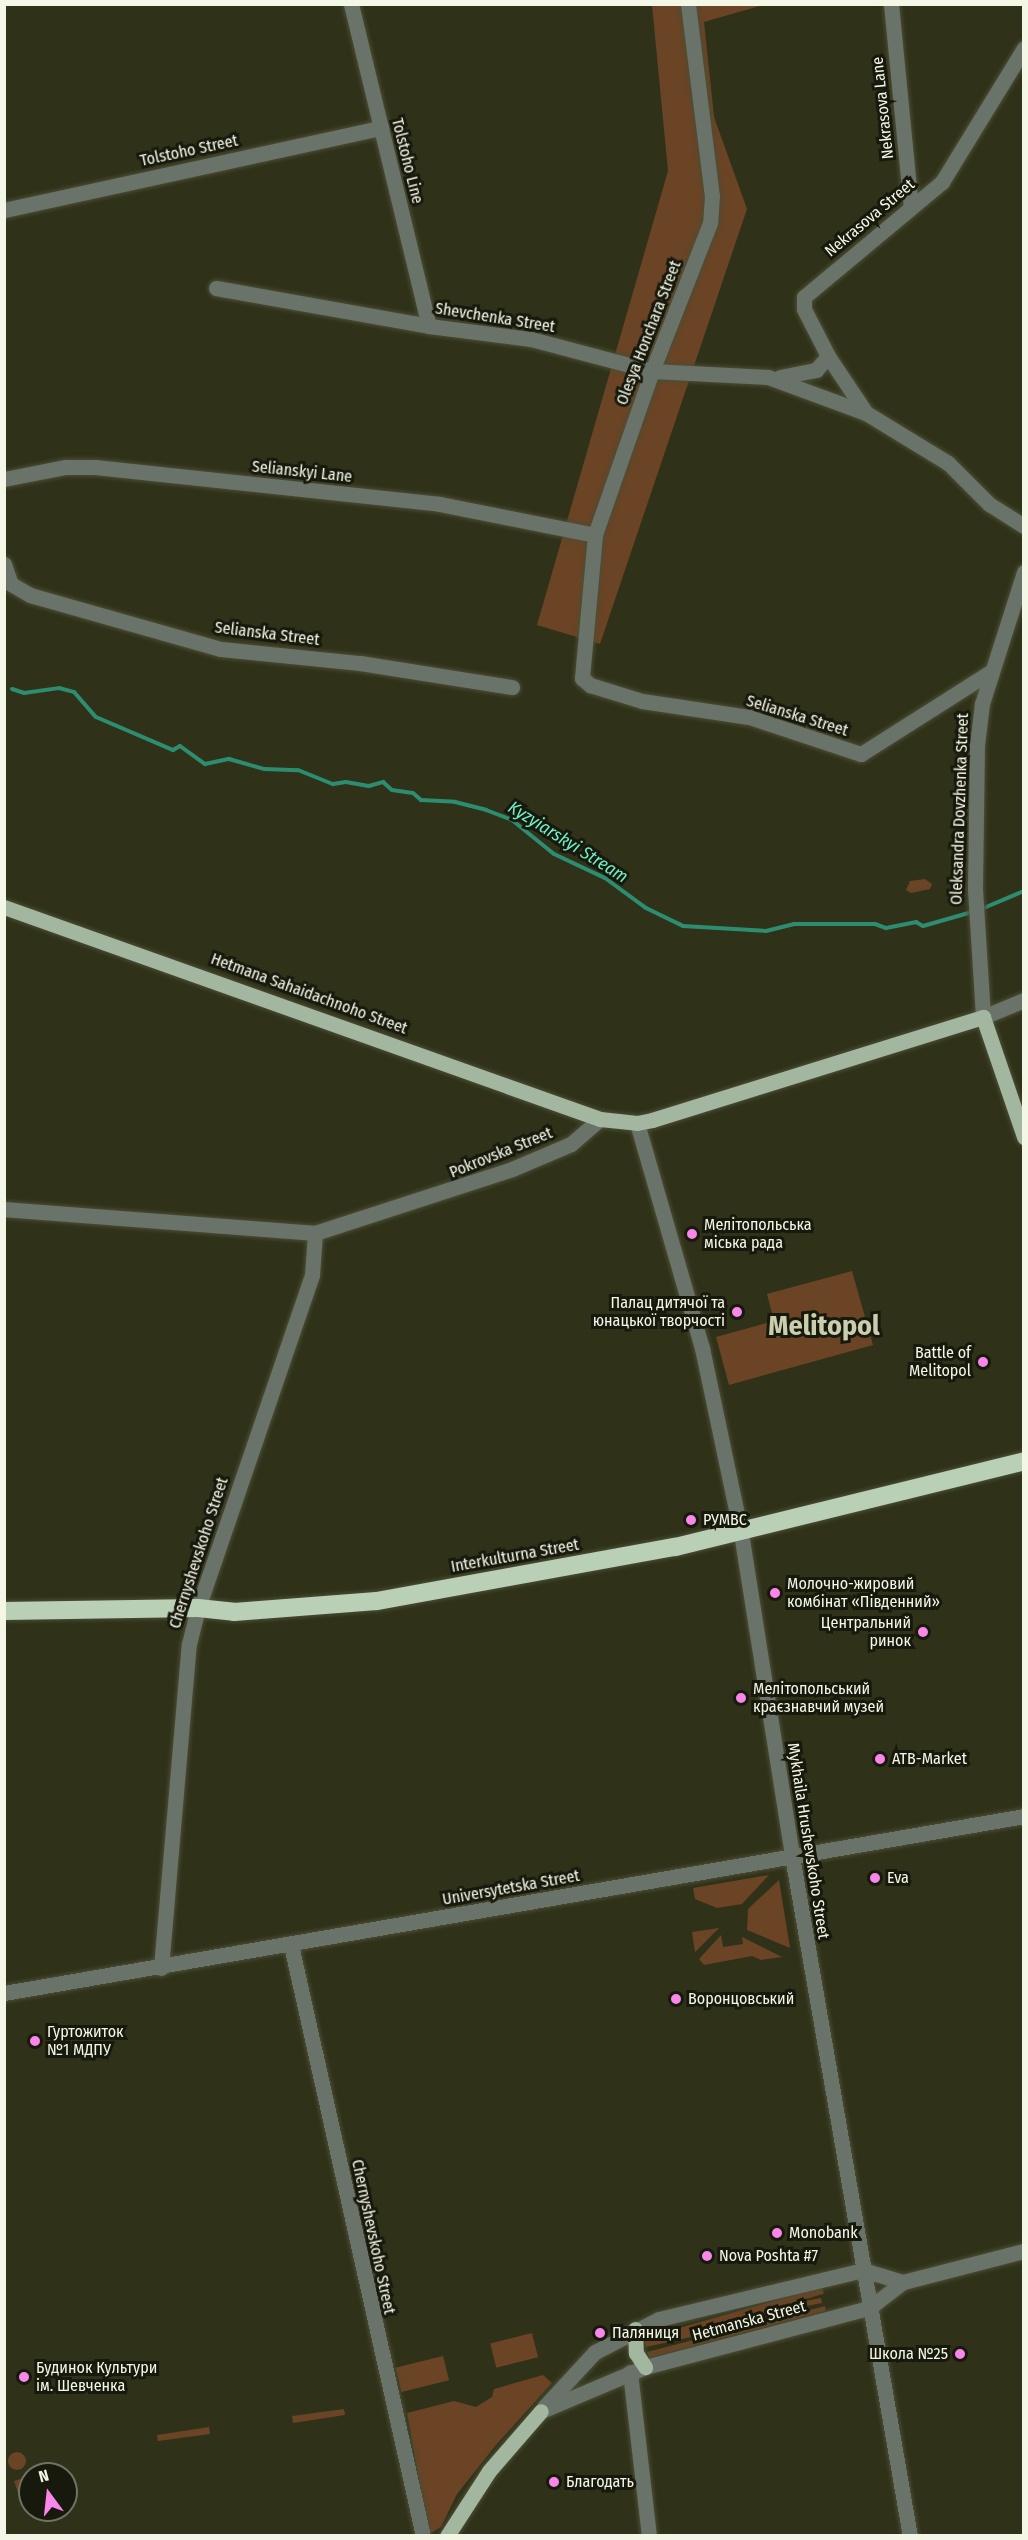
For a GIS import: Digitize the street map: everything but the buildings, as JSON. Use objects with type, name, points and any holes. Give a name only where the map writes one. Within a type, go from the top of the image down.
[{"type":"highway","name":"Interkulturna Street","points":[[4,1611],[198,1608],[234,1612],[377,1600],[741,1533],[1023,1461]]},
{"type":"main road","name":"Hetmana Sahaidachnoho Street","points":[[4,907],[600,1119]]},
{"type":"main road","points":[[600,1119],[637,1123],[757,1090],[983,1017],[1023,1137]]},
{"type":"main road","points":[[635,2329],[637,2369]]},
{"type":"main road","points":[[447,2535],[489,2471],[541,2411]]},
{"type":"street","name":"Tolstoho Line","points":[[351,4],[429,326]]},
{"type":"street","name":"Olesya Honchara Street","points":[[580,670],[595,535],[652,371],[710,223],[712,196],[688,4]]},
{"type":"street","name":"Nekrasova Lane","points":[[891,4],[911,207]]},
{"type":"street","name":"Nekrasova Street","points":[[866,412],[828,356],[804,309],[804,297],[942,182],[1023,48]]},
{"type":"street","name":"Tolstoho Street","points":[[4,210],[381,128]]},
{"type":"street","name":"Shevchenka Street","points":[[216,288],[429,326],[531,339],[652,371],[768,377],[804,375],[816,370],[828,356]]},
{"type":"street","name":"Shevchenka Street","points":[[768,377],[866,412],[948,463],[989,504],[1023,526]]},
{"type":"street","name":"Selianskyi Lane","points":[[4,479],[66,467],[95,467],[440,504],[595,535]]},
{"type":"street","name":"Selianska Street","points":[[4,564],[11,584],[30,595],[221,649],[360,663],[512,687]]},
{"type":"street","name":"Oleksandra Dovzhenka Street","points":[[983,1017],[975,920],[977,745],[990,672],[1023,572]]},
{"type":"street","name":"Selianska Street","points":[[580,670],[590,685],[642,701],[749,717],[861,754],[990,672]]},
{"type":"street","points":[[983,1017],[1023,1000]]},
{"type":"street","name":"Pokrovska Street","points":[[4,1209],[315,1233],[512,1169],[571,1144],[600,1119]]},
{"type":"street","name":"Mykhaila Hrushevskoho Street","points":[[637,1123],[702,1348],[741,1533],[792,1856],[910,2535]]},
{"type":"street","name":"Chernyshevskoho Street","points":[[161,1968],[189,1644],[198,1608],[312,1275],[315,1233]]},
{"type":"street","name":"Universytetska Street","points":[[4,1994],[1023,1816]]},
{"type":"street","name":"Chernyshevskoho Street","points":[[291,1945],[423,2535]]},
{"type":"street","name":"Hetmanska Street","points":[[541,2411],[637,2369],[869,2308],[903,2282],[1023,2251]]},
{"type":"street","points":[[863,2270],[903,2282]]},
{"type":"street","name":"Hetmanska Street","points":[[541,2411],[595,2352],[635,2329],[659,2319],[863,2270]]},
{"type":"street","points":[[637,2369],[649,2535]]},
{"type":"shaded area","points":[[652,5],[763,5],[704,22],[714,117],[747,209],[600,644],[537,625],[668,171]]},
{"type":"shaded area","points":[[925,879],[932,884],[930,889],[911,893],[906,890],[910,881]]},
{"type":"shaded area","points":[[852,1271],[873,1345],[729,1385],[716,1337],[774,1321],[767,1294]]},
{"type":"shaded area","points":[[769,1875],[742,1904],[717,1908],[695,1899],[693,1888]]},
{"type":"shaded area","points":[[779,1880],[790,1948],[747,1930],[748,1909]]},
{"type":"shaded area","points":[[719,1928],[695,1952],[692,1932]]},
{"type":"shaded area","points":[[721,1935],[723,1947],[743,1944],[742,1937],[782,1957],[761,1960],[752,1956],[704,1965],[699,1959]]},
{"type":"shaded area","points":[[822,2287],[824,2294],[647,2344],[645,2338]]},
{"type":"shaded area","points":[[821,2298],[822,2303],[745,2318],[744,2313]]},
{"type":"shaded area","points":[[825,2306],[826,2311],[649,2358],[647,2352]]},
{"type":"shaded area","points":[[740,2317],[741,2323],[695,2330],[694,2324]]},
{"type":"shaded area","points":[[689,2330],[691,2337],[646,2347],[644,2341]]},
{"type":"shaded area","points":[[532,2333],[538,2357],[496,2368],[490,2343]]},
{"type":"shaded area","points":[[443,2356],[449,2380],[402,2392],[395,2368]]},
{"type":"shaded area","points":[[543,2375],[552,2383],[496,2445],[457,2494],[441,2527],[429,2534],[407,2413],[454,2401],[476,2407],[492,2397],[494,2389]]},
{"type":"shaded area","points":[[344,2409],[345,2415],[293,2423],[292,2416]]},
{"type":"shaded area","points":[[209,2427],[210,2434],[158,2441],[157,2435]]},
{"type":"shaded area","points":[[17,2452],[25,2458],[26,2462],[18,2462],[17,2470],[11,2467],[8,2461],[11,2455]]},
{"type":"shaded area","points":[[18,2480],[18,2493],[14,2481]]},
{"type":"waterway","name":"Kyzyiarskyi Stream","points":[[12,689],[24,693],[59,688],[74,692],[96,717],[173,750],[180,746],[205,764],[229,759],[265,769],[298,770],[333,784],[346,782],[369,786],[383,782],[392,790],[413,793],[421,800],[455,802],[486,810],[512,820],[554,854],[605,878],[646,908],[683,926],[766,931],[794,924],[875,924],[886,928],[916,922],[923,926],[972,912]]},
{"type":"waterway","name":"Kyzyiarskyi Stream","points":[[979,910],[1024,891]]},
{"type":"place","name":"Мелітопольська міська рада","points":[[692,1234]]},
{"type":"place","name":"Палац дитячої та юнацької творчості","points":[[737,1312]]},
{"type":"place","name":"Battle of Melitopol","points":[[983,1362]]},
{"type":"place","name":"РУМВC","points":[[691,1520]]},
{"type":"place","name":"Молочно-жировий комбінат «Південний»","points":[[775,1593]]},
{"type":"place","name":"Центральний ринок","points":[[923,1632]]},
{"type":"place","name":"Мелітопольський краєзнавчий музей","points":[[741,1698]]},
{"type":"place","name":"ATB-Market","points":[[880,1759]]},
{"type":"place","name":"Eva","points":[[875,1878]]},
{"type":"place","name":"Воронцовський","points":[[676,1999]]},
{"type":"place","name":"Гуртожиток №1 МДПУ","points":[[35,2041]]},
{"type":"place","name":"Monobank","points":[[777,2233]]},
{"type":"place","name":"Nova Poshta #7","points":[[707,2256]]},
{"type":"place","name":"Паляниця","points":[[600,2333]]},
{"type":"place","name":"Школа №25","points":[[960,2354]]},
{"type":"place","name":"Будинок Культури ім. Шевченка","points":[[24,2377]]},
{"type":"place","name":"Благодать","points":[[554,2482]]},
{"type":"district","name":"Melitopol","points":[[824,1326]]}]
